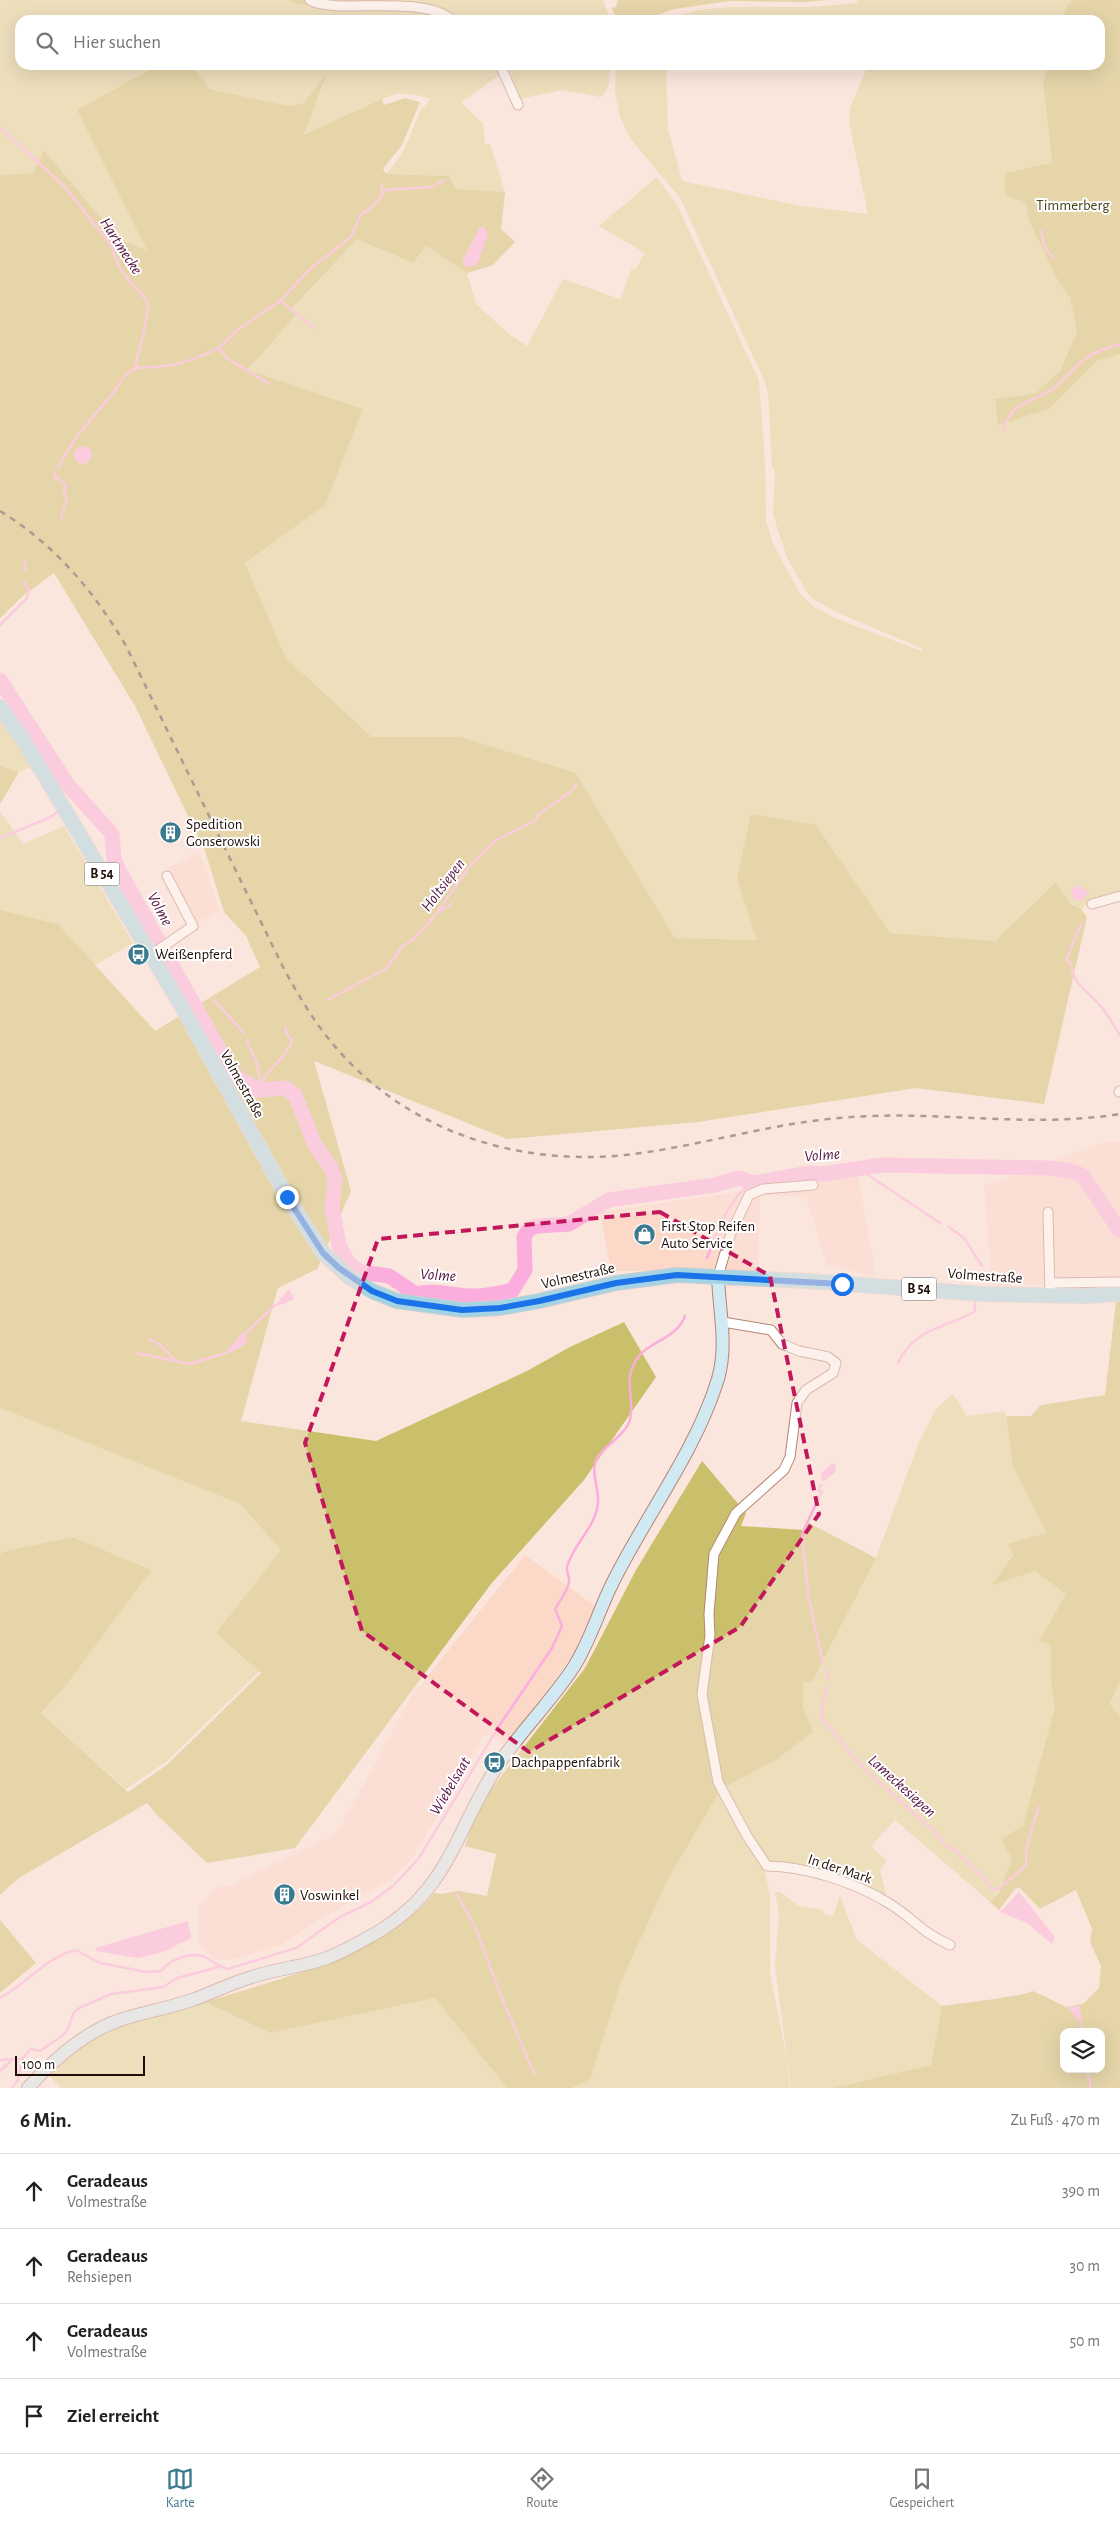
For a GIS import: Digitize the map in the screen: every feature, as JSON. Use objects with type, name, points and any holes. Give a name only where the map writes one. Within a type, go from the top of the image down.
[{"type":"main road","name":"B 54","points":[[0,707],[24,741],[153,953]]},
{"type":"main road","name":"Volmestraße","points":[[153,953],[283,1190],[323,1253],[349,1277],[372,1291],[397,1301],[462,1310],[500,1308],[616,1283],[677,1275],[718,1276],[983,1294],[1050,1289],[1120,1294]]},
{"type":"main road","points":[[28,2088],[44,2071],[72,2047],[118,2021],[192,2000],[252,1976],[324,1959],[375,1933],[416,1905],[440,1874],[461,1836],[477,1798],[498,1765],[524,1728],[573,1669],[584,1649],[612,1584],[703,1420],[721,1367],[723,1322],[718,1276]]},
{"type":"street","points":[[310,0],[332,5],[426,9],[445,15]]},
{"type":"street","points":[[502,70],[518,104]]},
{"type":"street","points":[[153,953],[193,926],[167,876]]},
{"type":"street","points":[[1092,904],[1120,896]]},
{"type":"street","points":[[718,1276],[732,1233],[749,1196],[763,1189],[813,1184]]},
{"type":"street","points":[[1048,1212],[1050,1289],[1120,1282]]},
{"type":"street","name":"In der Mark","points":[[723,1322],[770,1330],[782,1344],[799,1351],[828,1357],[836,1363],[836,1368],[833,1373],[800,1396],[797,1403],[790,1457],[784,1470],[736,1513],[714,1554],[709,1614],[710,1635],[702,1694],[718,1782],[747,1836],[766,1866],[782,1866],[820,1875],[865,1890],[891,1904],[930,1936],[950,1944]]},
{"type":"highlighted area","points":[[660,1212],[770,1276],[819,1514],[740,1627],[529,1752],[362,1631],[305,1443],[378,1239]]},
{"type":"shaded area","points":[[0,0],[288,0],[293,3],[360,10],[425,12],[433,15],[15,15],[15,70],[149,70],[77,110],[148,250],[118,239],[44,150],[33,173],[0,175]]},
{"type":"shaded area","points":[[386,0],[603,0],[608,15],[450,15],[448,13],[385,3]]},
{"type":"shaded area","points":[[857,0],[1072,0],[1067,6],[1064,15],[678,15],[699,10],[730,7],[811,7],[857,3]]},
{"type":"shaded area","points":[[196,70],[502,70],[504,72],[461,102],[483,124],[485,145],[490,144],[505,192],[456,189],[449,176],[386,174],[402,153],[419,114],[430,98],[399,93],[382,99],[304,136],[325,77],[303,103],[289,106],[209,89]]},
{"type":"shaded area","points":[[508,70],[610,70],[609,83],[606,91],[600,97],[562,90],[520,99]]},
{"type":"shaded area","points":[[616,70],[666,70],[668,129],[682,181],[801,206],[868,214],[849,122],[850,108],[866,70],[1047,70],[1043,82],[1052,164],[1005,173],[1025,202],[1029,221],[1057,279],[1070,297],[1077,330],[1060,371],[1036,393],[995,399],[998,424],[1049,409],[1097,361],[1120,354],[1120,893],[1089,902],[1081,909],[1070,904],[1056,882],[995,941],[890,933],[816,825],[737,879],[758,940],[675,938],[576,773],[461,737],[372,737],[286,658],[245,563],[325,505],[363,409],[246,370],[296,315],[292,310],[357,239],[413,263],[426,246],[467,273],[476,304],[509,334],[527,346],[563,279],[620,299],[632,268],[635,270],[645,253],[599,226],[657,177],[677,205],[759,380],[765,462],[766,521],[773,544],[800,594],[814,607],[837,619],[921,651],[923,649],[841,614],[813,599],[788,560],[773,513],[775,472],[772,466],[768,392],[764,380],[680,198],[630,138],[620,117],[615,94]]},
{"type":"shaded area","points":[[483,226],[488,234],[478,263],[474,266],[466,267],[463,264],[463,259],[480,227]]},
{"type":"shaded area","points":[[83,446],[89,449],[92,455],[89,461],[83,464],[77,461],[74,455],[77,449]]},
{"type":"shaded area","points":[[0,719],[33,766],[19,772],[0,766]]},
{"type":"shaded area","points":[[0,811],[23,844],[64,826],[133,943],[95,965],[58,924],[0,910]]},
{"type":"shaded area","points":[[199,852],[220,911],[197,923],[168,868]]},
{"type":"shaded area","points":[[1078,885],[1090,893],[1080,901],[1075,900],[1071,895],[1072,889]]},
{"type":"shaded area","points":[[1120,1141],[1120,1282],[992,1286],[984,1186],[1102,1143]]},
{"type":"shaded area","points":[[858,1174],[876,1277],[827,1265],[806,1196],[760,1196],[758,1271],[611,1271],[600,1212]]},
{"type":"shaded area","points":[[289,1289],[294,1299],[278,1306],[275,1305]]},
{"type":"shaded area","points":[[244,1333],[248,1339],[245,1345],[227,1354],[225,1353],[241,1334]]},
{"type":"shaded area","points":[[953,1394],[967,1416],[1005,1411],[1013,1467],[1046,1534],[1009,1544],[1013,1554],[993,1584],[1035,1571],[1066,1594],[1039,1641],[1051,1644],[1051,1682],[1055,1707],[1044,1752],[1029,1810],[1011,1864],[1001,1886],[990,1902],[895,1820],[871,1846],[887,1861],[880,1870],[887,1898],[769,1862],[763,1856],[725,1787],[776,1760],[813,1732],[803,1707],[803,1682],[876,1558],[919,1442],[936,1409]]},
{"type":"shaded area","points":[[0,1408],[240,1504],[281,1550],[216,1633],[260,1671],[167,1761],[126,1789],[41,1713],[67,1684],[152,1570],[72,1537],[2,1552],[0,1555]]},
{"type":"shaded area","points":[[832,1463],[836,1466],[835,1472],[823,1482],[821,1474]]},
{"type":"shaded area","points":[[525,1555],[595,1606],[573,1654],[509,1746],[485,1734],[412,1859],[387,1882],[318,1920],[281,1945],[231,1960],[215,1960],[206,1953],[199,1943],[197,1906],[209,1897],[213,1890],[223,1885],[230,1886],[337,1833],[411,1697]]},
{"type":"shaded area","points":[[1120,1681],[1120,1717],[1110,1704]]},
{"type":"shaded area","points":[[719,1792],[764,1868],[770,1896],[770,1974],[787,2060],[790,2088],[572,2088],[590,2078],[621,1982],[666,1883]]},
{"type":"shaded area","points":[[775,1892],[780,1892],[799,1906],[823,1910],[824,1914],[833,1916],[840,1896],[857,1940],[942,2006],[931,2065],[833,2088],[791,2088],[775,1966],[779,1914]]},
{"type":"shaded area","points":[[1019,1892],[1055,1937],[1052,1944],[1027,1923],[1000,1912]]},
{"type":"shaded area","points":[[188,1921],[191,1938],[163,1952],[138,1958],[96,1951],[95,1948]]},
{"type":"shaded area","points":[[435,1998],[507,2088],[61,2088],[49,2075],[82,2046],[120,2024],[206,2002],[270,2033]]},
{"type":"shaded area","points":[[1080,2006],[1082,2026],[1068,2007]]},
{"type":"green space","points":[[288,0],[386,0],[385,3],[329,1],[329,9],[293,3]]},
{"type":"green space","points":[[618,0],[827,0],[804,2],[730,1],[674,9],[658,15],[614,15],[612,8],[616,7]]},
{"type":"green space","name":"Timmerberg","points":[[1072,0],[1120,0],[1120,354],[1097,361],[1049,409],[998,425],[995,399],[1036,393],[1060,371],[1077,331],[1070,297],[1057,279],[1029,221],[1025,202],[1005,195],[1005,173],[1052,163],[1043,82],[1047,70],[1105,70],[1105,15],[1064,15],[1067,6]]},
{"type":"green space","points":[[149,70],[196,70],[209,89],[289,106],[303,103],[326,75],[304,135],[382,99],[384,105],[405,98],[420,102],[402,145],[383,169],[386,174],[449,176],[456,189],[505,192],[501,229],[515,242],[493,265],[467,273],[426,246],[413,263],[357,239],[292,309],[296,315],[247,370],[363,409],[325,505],[245,563],[286,658],[372,737],[461,737],[576,773],[675,938],[757,940],[737,879],[751,814],[816,825],[890,933],[995,941],[1056,882],[1070,904],[1081,909],[1087,917],[1044,1104],[916,1088],[698,1122],[507,1139],[314,1061],[351,1191],[317,1269],[278,1288],[241,1421],[376,1441],[527,1371],[570,1347],[624,1322],[656,1377],[584,1480],[491,1584],[295,1848],[207,1863],[147,1803],[19,1878],[0,1895],[0,1555],[2,1552],[72,1537],[152,1570],[67,1684],[41,1713],[128,1792],[168,1764],[261,1673],[216,1633],[281,1550],[240,1504],[0,1408],[0,910],[58,924],[155,1031],[260,967],[246,936],[224,912],[205,851],[135,706],[54,573],[24,595],[0,618],[0,175],[33,173],[44,150],[118,239],[147,250],[77,110]]},
{"type":"green space","points":[[0,766],[19,772],[0,804]]},
{"type":"green space","points":[[1120,1301],[1120,1681],[1110,1704],[1120,1717],[1120,2088],[833,2088],[931,2065],[942,2006],[1033,1991],[1066,2007],[1083,2004],[1099,1988],[1101,1966],[1090,1942],[1092,1929],[1076,1890],[1040,1909],[1019,1887],[1015,1889],[999,1910],[990,1902],[999,1892],[1012,1859],[1001,1839],[1023,1826],[1055,1707],[1051,1682],[1051,1645],[1039,1641],[1066,1594],[1035,1571],[992,1585],[1013,1555],[1008,1544],[1046,1533],[1013,1467],[1006,1416],[1031,1416],[1041,1405],[1105,1395],[1116,1302]]},
{"type":"green space","points":[[702,1461],[746,1513],[741,1526],[803,1530],[809,1523],[876,1558],[811,1683],[803,1682],[803,1707],[813,1732],[776,1760],[719,1792],[666,1883],[621,1982],[590,2079],[572,2088],[507,2088],[435,1998],[270,2033],[206,2002],[329,1962],[375,1939],[407,1918],[422,1907],[434,1893],[442,1894],[459,1891],[487,1896],[496,1854],[465,1846],[478,1806],[585,1668],[636,1570]]},
{"type":"green space","points":[[0,1920],[36,1963],[0,1993]]},
{"type":"waterway","name":"Hartmecke","points":[[2,129],[65,187],[110,244],[121,271],[148,302],[145,327],[135,368],[123,377],[117,388],[77,436],[58,467]]},
{"type":"waterway","points":[[219,348],[237,330],[280,301],[311,268],[351,237],[361,215],[373,206],[386,190],[431,187],[445,180]]},
{"type":"waterway","points":[[382,184],[382,195]]},
{"type":"waterway","points":[[1041,231],[1044,245],[1053,258]]},
{"type":"waterway","points":[[281,301],[313,327]]},
{"type":"waterway","points":[[1003,430],[1011,413],[1022,404],[1051,390],[1089,356],[1120,344]]},
{"type":"waterway","points":[[135,368],[178,364],[219,348],[227,358],[269,384]]},
{"type":"waterway","name":"Hartmecke","points":[[55,472],[54,477],[66,484],[64,492],[67,498],[61,518]]},
{"type":"waterway","name":"Hartmecke","points":[[25,561],[25,570]]},
{"type":"waterway","name":"Hartmecke","points":[[0,625],[27,598],[29,590],[24,582]]},
{"type":"waterway","name":"Volme","points":[[0,680],[68,785],[112,834],[114,860],[121,874],[233,1074],[258,1090],[286,1088],[295,1095],[315,1145],[330,1166],[335,1179],[332,1208],[339,1245],[348,1262],[360,1272],[389,1276],[416,1294],[437,1292],[474,1296],[499,1293],[513,1290],[525,1270],[524,1237],[529,1229],[537,1226],[569,1224],[609,1200],[715,1185],[739,1178],[754,1183],[808,1173],[823,1174],[882,1165],[1050,1168],[1075,1172],[1083,1176],[1120,1231]]},
{"type":"waterway","name":"Holtsiepen","points":[[327,1000],[386,969],[402,947],[417,936],[437,913],[471,864],[495,841],[535,821],[539,814],[569,793],[577,784]]},
{"type":"waterway","name":"Volme","points":[[79,802],[83,799]]},
{"type":"waterway","points":[[0,838],[53,816],[58,810]]},
{"type":"waterway","name":"Holtsiepen","points":[[437,913],[452,904]]},
{"type":"waterway","points":[[1081,924],[1066,960],[1071,963],[1077,981],[1100,1006],[1120,1035]]},
{"type":"waterway","points":[[214,1000],[244,1033]]},
{"type":"waterway","name":"Holtsiepen","points":[[260,1090],[265,1077],[285,1053],[292,1040],[287,1034],[285,1027]]},
{"type":"waterway","points":[[247,1040],[257,1064],[261,1084]]},
{"type":"waterway","name":"Lameckesiepen","points":[[863,1168],[868,1175],[940,1223]]},
{"type":"waterway","name":"Wiebelsaat","points":[[707,1258],[719,1227],[731,1205],[745,1188],[754,1183]]},
{"type":"waterway","name":"Lameckesiepen","points":[[949,1227],[964,1238],[982,1266]]},
{"type":"waterway","name":"Lameckesiepen","points":[[898,1363],[905,1351],[922,1335],[975,1311],[975,1301]]},
{"type":"waterway","points":[[245,1334],[275,1305]]},
{"type":"waterway","name":"Wiebelsaat","points":[[0,1998],[55,1958],[76,1950],[100,1963],[147,1972],[161,1971],[170,1963],[188,1955],[207,1958],[219,1966],[228,1969],[296,1948],[340,1917],[371,1902],[393,1886],[419,1858],[501,1723],[552,1648],[562,1626],[555,1609],[568,1586],[567,1567],[597,1511],[598,1497],[594,1470],[596,1460],[602,1451],[618,1437],[630,1420],[631,1371],[639,1356],[674,1331],[685,1316]]},
{"type":"waterway","points":[[149,1339],[160,1345],[175,1360]]},
{"type":"waterway","points":[[136,1353],[190,1364],[225,1353]]},
{"type":"waterway","name":"Lameckesiepen","points":[[821,1485],[818,1491],[822,1491],[802,1534],[809,1600],[823,1663]]},
{"type":"waterway","name":"Lameckesiepen","points":[[826,1670],[828,1678]]},
{"type":"waterway","name":"Lameckesiepen","points":[[827,1685],[821,1712],[822,1718],[861,1766],[934,1831],[948,1848],[953,1848],[987,1881],[992,1889],[998,1890],[1026,1865],[1026,1849],[1039,1807]]},
{"type":"waterway","points":[[457,1894],[477,1931],[501,1996],[534,2074]]},
{"type":"waterway","points":[[12,2088],[18,2080],[22,2059],[31,2049],[40,2051],[62,2036],[67,2031],[74,2012],[79,2008],[111,1994],[163,1987],[177,1978],[219,1967]]},
{"type":"waterway","points":[[0,2060],[22,2059]]},
{"type":"waterway","points":[[0,2071],[12,2060]]},
{"type":"waterway","points":[[1087,2073],[1090,2079],[1090,2088]]},
{"type":"railway","points":[[0,511],[38,538],[71,570],[99,605],[125,644],[282,965],[314,1020],[338,1050],[367,1079],[398,1103],[432,1122],[468,1137],[506,1148],[545,1155],[585,1157],[625,1155],[679,1147],[785,1125],[839,1118],[909,1116],[1050,1120],[1120,1114]]},
{"type":"place","name":"Spedition Gonserowski","points":[[170,833]]},
{"type":"place","name":"Weißenpferd","points":[[139,954]]},
{"type":"place","name":"First Stop Reifen Auto Service","points":[[645,1235]]},
{"type":"place","name":"Dachpappenfabrik","points":[[495,1762]]},
{"type":"place","name":"Voswinkel","points":[[284,1895]]},
{"type":"route","points":[[287,1197],[323,1253],[349,1277],[372,1291],[397,1301],[462,1310],[500,1308],[616,1283],[677,1275],[842,1284]]}]
